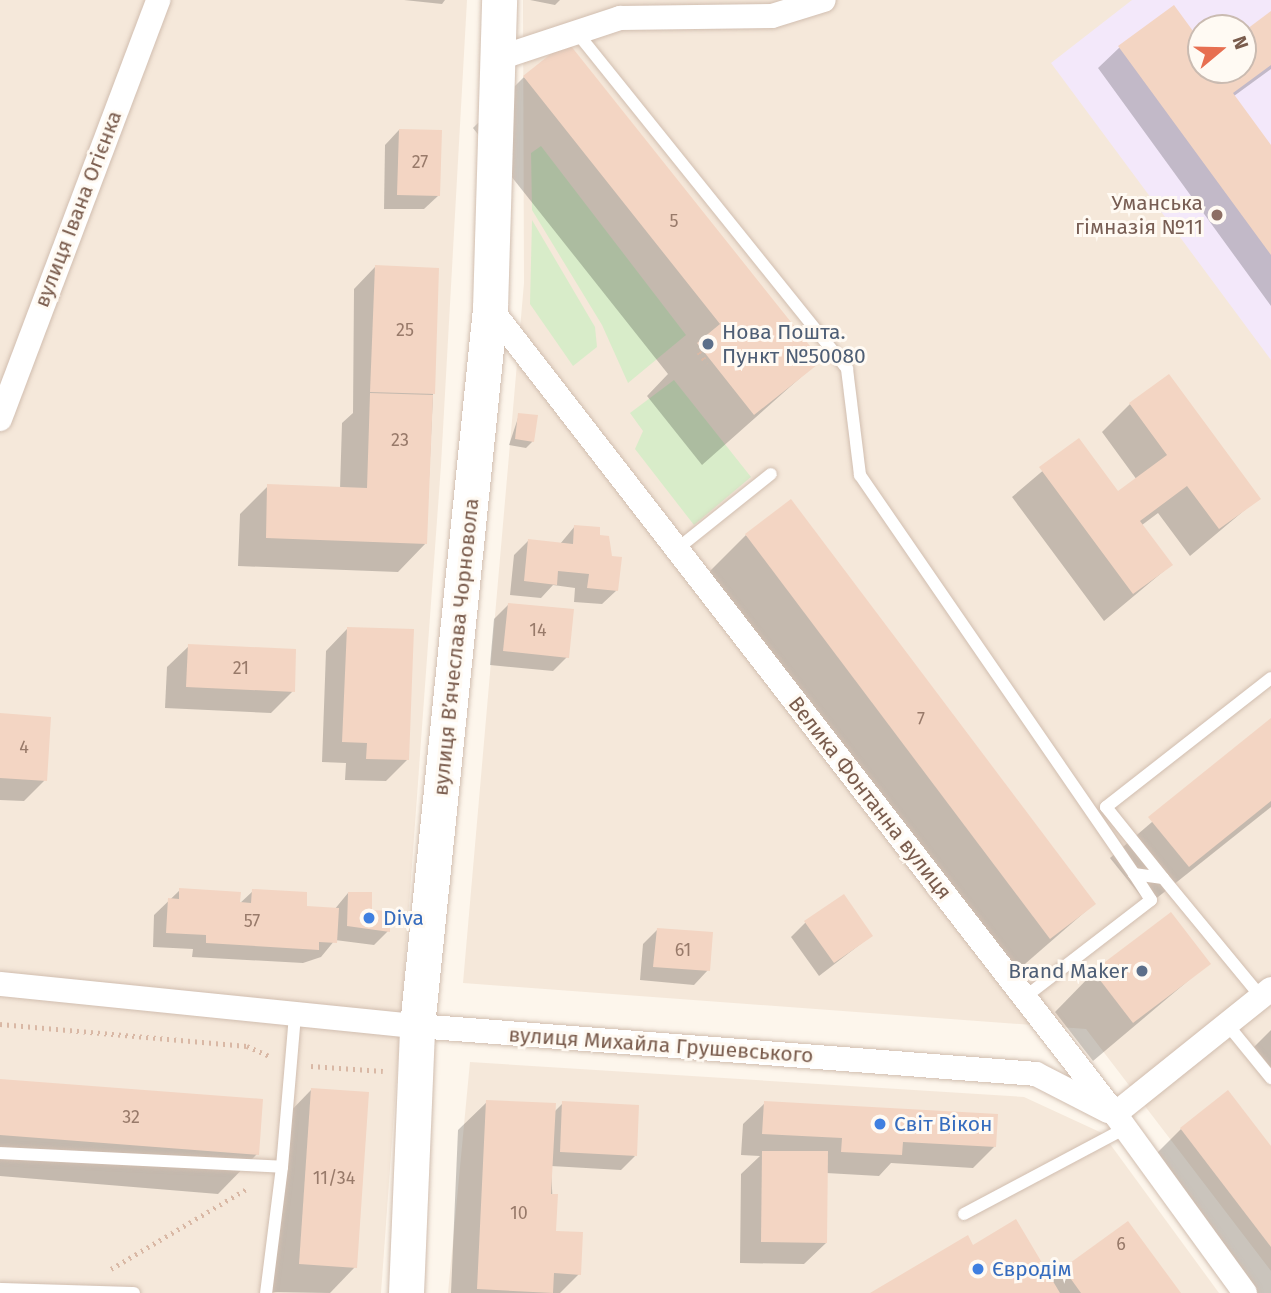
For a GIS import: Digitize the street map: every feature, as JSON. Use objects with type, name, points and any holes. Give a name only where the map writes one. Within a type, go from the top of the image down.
[{"type":"street","name":"вулиця Івана Огієнка","points":[[0,419],[158,0]]},
{"type":"street","name":"вулиця В’ячеслава Чорновола","points":[[406,1293],[417,1026],[490,307],[499,0]]},
{"type":"street","points":[[496,59],[574,29],[620,18],[772,16],[824,0]]},
{"type":"street","name":"Велика Фонтанна вулиця","points":[[490,307],[1120,1121],[1245,1293]]},
{"type":"street","name":"вулиця Михайла Грушевського","points":[[0,985],[417,1026],[1036,1074],[1120,1121]]},
{"type":"street","points":[[1120,1121],[1227,1024],[1266,993]]},
{"type":"lane","points":[[574,29],[847,369],[860,475],[1151,901],[1025,998]]},
{"type":"lane","points":[[677,549],[771,474]]},
{"type":"lane","points":[[1266,993],[1163,878],[1106,807],[1271,678]]},
{"type":"lane","points":[[1133,874],[1163,878]]},
{"type":"lane","points":[[266,1293],[282,1167],[295,1014]]},
{"type":"lane","points":[[1227,1024],[1271,1078]]},
{"type":"lane","points":[[964,1214],[1120,1121]]},
{"type":"lane","points":[[0,1153],[282,1167]]},
{"type":"lane","points":[[0,1289],[134,1293]]},
{"type":"path","points":[[699,352],[707,363]]},
{"type":"path","points":[[0,1024],[247,1046],[290,1064],[415,1074]]},
{"type":"path","points":[[75,1291],[282,1167]]},
{"type":"shaded area","points":[[0,0],[467,0],[441,465],[381,1293],[0,1293]]},
{"type":"shaded area","points":[[523,0],[1271,0],[1271,1271],[1086,1029],[463,983],[524,283]]},
{"type":"shaded area","name":"Уманська гімназія №11","points":[[1132,0],[1271,0],[1271,360],[1051,63]]},
{"type":"shaded area","points":[[470,1062],[1024,1097],[1102,1133],[1219,1293],[448,1293]]},
{"type":"green space","points":[[541,146],[686,335],[628,383],[602,325],[532,210],[531,153]]},
{"type":"green space","points":[[532,220],[595,327],[597,347],[573,366],[530,304]]},
{"type":"green space","points":[[674,380],[751,477],[694,525],[635,449],[643,431],[630,413]]},
{"type":"building","points":[[1174,5],[1187,23],[1187,84],[1245,84],[1233,93],[1271,145],[1271,255],[1118,46]]},
{"type":"building","points":[[1271,11],[1271,65],[1257,75],[1257,22]]},
{"type":"building","points":[[567,41],[822,361],[754,415],[697,343],[720,324],[523,76]]},
{"type":"building","points":[[399,129],[442,130],[440,196],[397,195]]},
{"type":"building","points":[[375,265],[439,268],[435,394],[370,392]]},
{"type":"building","points":[[1169,374],[1261,499],[1219,529],[1187,486],[1140,521],[1173,565],[1133,594],[1039,467],[1079,438],[1118,491],[1167,455],[1129,403]]},
{"type":"building","points":[[370,393],[433,395],[427,544],[266,538],[267,484],[367,488]]},
{"type":"building","points":[[518,413],[538,415],[534,442],[515,439]]},
{"type":"building","points":[[791,499],[1096,904],[1050,939],[745,534]]},
{"type":"building","points":[[574,525],[600,527],[600,535],[609,536],[612,556],[622,557],[618,591],[587,588],[589,574],[558,571],[557,585],[524,581],[528,539],[573,544]]},
{"type":"building","points":[[508,603],[574,609],[569,658],[503,651]]},
{"type":"building","points":[[347,627],[414,629],[409,760],[366,759],[367,743],[342,742]]},
{"type":"building","points":[[188,644],[296,649],[295,692],[186,687]]},
{"type":"building","points":[[0,713],[51,717],[47,781],[0,778]]},
{"type":"building","points":[[1271,718],[1271,801],[1189,867],[1148,817]]},
{"type":"building","points":[[179,888],[241,892],[240,902],[251,903],[252,889],[307,892],[307,906],[339,908],[337,943],[319,942],[319,950],[206,943],[206,935],[166,933],[168,898],[179,899]]},
{"type":"building","name":"Diva","points":[[348,892],[372,892],[372,910],[390,911],[390,932],[347,926]]},
{"type":"building","points":[[844,894],[873,936],[834,963],[804,921]]},
{"type":"building","points":[[1171,912],[1211,964],[1133,1023],[1093,971]]},
{"type":"building","points":[[657,928],[713,932],[710,971],[653,967]]},
{"type":"building","points":[[0,1079],[263,1099],[259,1155],[0,1135]]},
{"type":"building","points":[[311,1088],[369,1092],[357,1268],[299,1264]]},
{"type":"building","points":[[1228,1090],[1271,1146],[1271,1247],[1180,1128]]},
{"type":"building","points":[[486,1100],[556,1103],[551,1194],[558,1194],[556,1231],[583,1232],[581,1275],[554,1273],[553,1293],[477,1289]]},
{"type":"building","points":[[562,1101],[639,1105],[637,1156],[560,1152]]},
{"type":"building","name":"Світ Вікон","points":[[764,1101],[998,1114],[996,1147],[903,1142],[902,1155],[841,1152],[842,1138],[762,1134]]},
{"type":"building","points":[[762,1151],[828,1151],[827,1243],[761,1242]]},
{"type":"building","name":"Євродім","points":[[1016,1219],[1060,1293],[870,1293],[968,1235],[973,1245]]},
{"type":"building","points":[[1128,1221],[1181,1293],[1081,1293],[1063,1268]]},
{"type":"place","name":"Уманська гімназія №11","points":[[1217,215]]},
{"type":"place","name":"Нова Пошта. Пункт №50080","points":[[708,344]]},
{"type":"place","name":"Diva","points":[[369,918]]},
{"type":"place","name":"Brand Maker","points":[[1142,971]]},
{"type":"place","name":"Світ Вікон","points":[[880,1124]]},
{"type":"place","name":"Євродім","points":[[978,1269]]}]
